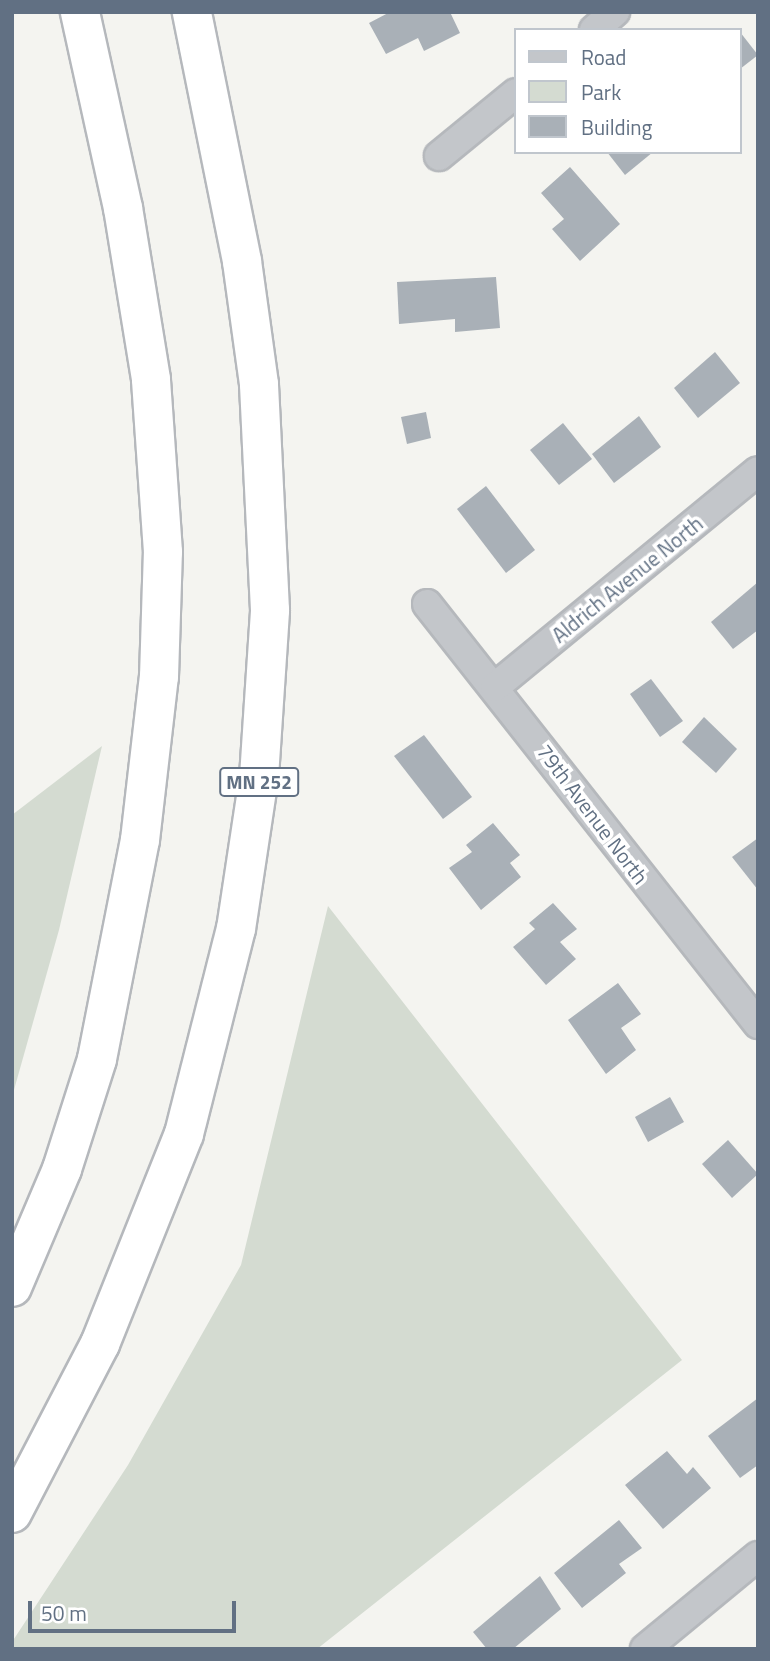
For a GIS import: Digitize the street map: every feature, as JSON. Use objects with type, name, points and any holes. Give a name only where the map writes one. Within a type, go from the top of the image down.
[{"type":"highway","points":[[12,1287],[62,1169],[97,1059],[140,840],[159,677],[163,552],[151,379],[123,208],[80,12]]},
{"type":"highway","name":"MN 252","points":[[12,1513],[100,1344],[184,1133],[229,960],[259,777],[270,610],[259,384],[238,238],[192,12]]},
{"type":"street","points":[[596,28],[615,12]]},
{"type":"street","points":[[439,156],[514,95]]},
{"type":"street","name":"Aldrich Avenue North","points":[[495,687],[758,471]]},
{"type":"street","name":"79th Avenue North","points":[[428,604],[758,1024]]},
{"type":"street","points":[[645,1649],[758,1556]]},
{"type":"green space","points":[[102,746],[59,930],[12,1097],[12,815]]},
{"type":"green space","points":[[328,906],[682,1360],[317,1649],[12,1649],[12,1642],[128,1465],[241,1265]]},
{"type":"building","points":[[390,12],[450,12],[460,33],[424,51],[418,38],[386,54],[369,23]]},
{"type":"building","points":[[742,35],[758,55],[742,67]]},
{"type":"building","points":[[609,154],[651,154],[625,175]]},
{"type":"building","points":[[570,167],[620,224],[580,261],[552,229],[564,219],[541,193]]},
{"type":"building","points":[[496,277],[500,328],[455,332],[455,319],[399,324],[397,282]]},
{"type":"building","points":[[715,352],[740,383],[698,418],[674,388]]},
{"type":"building","points":[[426,412],[431,438],[407,444],[401,417]]},
{"type":"building","points":[[639,416],[661,447],[614,483],[592,454]]},
{"type":"building","points":[[563,423],[592,459],[559,485],[530,450]]},
{"type":"building","points":[[486,486],[535,550],[506,573],[457,509]]},
{"type":"building","points":[[758,582],[758,630],[733,649],[711,622]]},
{"type":"building","points":[[651,679],[683,721],[660,737],[630,694]]},
{"type":"building","points":[[704,717],[737,749],[716,773],[682,742]]},
{"type":"building","points":[[424,735],[472,797],[443,819],[394,756]]},
{"type":"building","points":[[493,823],[520,855],[510,863],[521,877],[481,910],[449,868],[472,852],[466,845]]},
{"type":"building","points":[[758,838],[758,890],[732,857]]},
{"type":"building","points":[[553,903],[577,929],[560,942],[576,959],[546,985],[513,947],[535,929],[529,923]]},
{"type":"building","points":[[618,983],[641,1014],[621,1028],[636,1050],[606,1074],[568,1020]]},
{"type":"building","points":[[670,1097],[684,1122],[648,1142],[635,1117]]},
{"type":"building","points":[[728,1140],[758,1174],[732,1198],[702,1164]]},
{"type":"building","points":[[758,1398],[758,1465],[740,1478],[708,1436]]},
{"type":"building","points":[[667,1451],[687,1474],[693,1467],[711,1488],[663,1529],[625,1485]]},
{"type":"building","points":[[619,1520],[642,1548],[619,1564],[626,1573],[582,1608],[554,1573]]},
{"type":"building","points":[[540,1576],[561,1609],[513,1649],[487,1649],[473,1632]]}]
